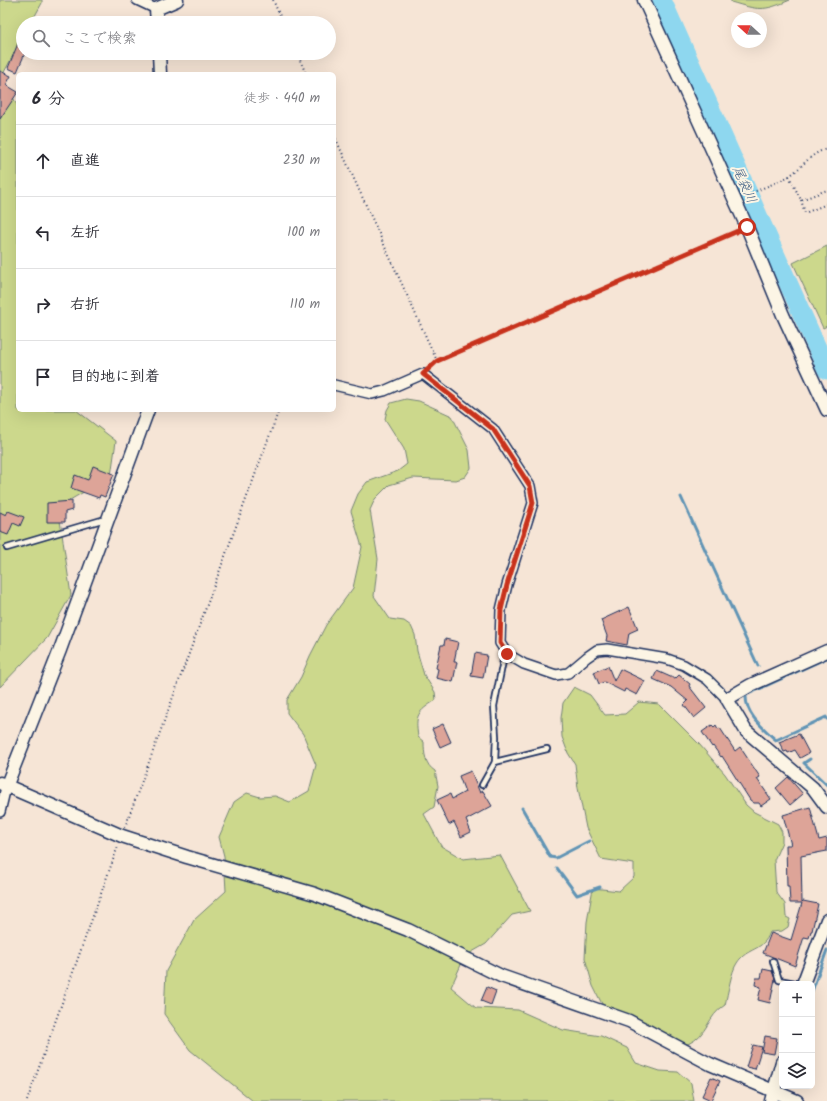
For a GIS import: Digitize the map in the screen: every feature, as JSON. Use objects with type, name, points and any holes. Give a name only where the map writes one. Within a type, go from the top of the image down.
[{"type":"street","points":[[137,0],[156,9],[177,0]]},
{"type":"street","points":[[644,0],[747,227],[783,315],[827,410]]},
{"type":"street","points":[[156,9],[156,16]]},
{"type":"street","points":[[159,60],[160,72]]},
{"type":"street","points":[[336,385],[372,394],[384,391],[423,374],[493,429],[530,486],[533,503],[507,585],[501,610],[500,643],[507,654],[524,664],[556,675],[568,673],[598,650],[607,649],[667,659],[691,668],[707,679],[727,699],[746,730],[813,788],[827,807]]},
{"type":"street","points":[[0,812],[3,785],[60,650],[147,412]]},
{"type":"street","points":[[727,699],[751,685],[827,652]]},
{"type":"street","points":[[3,785],[122,836],[187,857],[315,894],[408,930],[501,976],[629,1021],[772,1096],[797,1101]]},
{"type":"street","points":[[804,981],[827,920]]},
{"type":"street","points":[[772,1096],[779,1072]]},
{"type":"lane","points":[[7,548],[108,518]]},
{"type":"lane","points":[[482,785],[495,762],[496,737],[494,706],[503,661],[507,654]]},
{"type":"lane","points":[[495,762],[548,750]]},
{"type":"lane","points":[[773,961],[779,980],[784,981]]},
{"type":"path","points":[[273,0],[280,16]]},
{"type":"path","points":[[300,60],[305,72]]},
{"type":"path","points":[[336,139],[437,361]]},
{"type":"path","points":[[752,192],[789,176],[807,160],[820,151],[827,149]]},
{"type":"path","points":[[789,176],[801,200],[805,213],[827,204]]},
{"type":"path","points":[[801,200],[827,190]]},
{"type":"path","points":[[423,374],[437,361],[747,227]]},
{"type":"path","points":[[27,1101],[122,836],[278,412]]},
{"type":"green space","points":[[0,0],[42,0],[42,3],[35,16],[16,16],[16,50],[2,76],[16,103],[16,412],[79,412],[116,441],[111,476],[58,507],[71,595],[47,638],[0,687]]},
{"type":"green space","points":[[731,0],[790,0],[767,8],[754,8],[731,2]]},
{"type":"green space","points":[[827,246],[827,326],[823,328],[793,263]]},
{"type":"green space","points":[[406,399],[419,401],[452,416],[469,450],[471,468],[465,477],[456,480],[413,478],[389,485],[375,499],[370,510],[378,559],[374,596],[390,619],[404,621],[411,626],[415,635],[417,651],[424,675],[435,692],[436,700],[421,711],[417,719],[418,737],[424,742],[427,762],[435,771],[438,786],[434,807],[424,814],[441,846],[463,859],[500,855],[530,911],[512,915],[486,944],[465,956],[451,987],[476,1008],[518,1010],[563,1030],[601,1036],[627,1048],[636,1063],[660,1071],[678,1072],[691,1083],[694,1101],[253,1101],[190,1050],[164,1014],[166,971],[194,920],[226,891],[224,856],[219,837],[234,802],[247,793],[260,797],[275,796],[290,802],[309,791],[316,765],[303,734],[287,713],[287,700],[301,677],[326,625],[353,588],[362,547],[351,511],[358,494],[367,482],[398,471],[407,464],[404,449],[385,419],[387,410],[391,403]]},
{"type":"green space","points":[[574,687],[590,695],[605,715],[625,714],[639,702],[659,704],[699,744],[725,774],[746,805],[754,812],[778,824],[782,832],[782,842],[774,860],[776,892],[785,904],[786,917],[790,919],[788,927],[782,931],[770,932],[763,943],[741,958],[733,972],[725,1005],[714,1014],[700,1036],[688,1044],[660,1034],[602,1004],[593,986],[585,958],[587,922],[593,888],[619,891],[634,877],[634,864],[601,859],[586,828],[575,764],[568,753],[562,737],[561,718],[563,703]]},
{"type":"building","points":[[16,48],[16,60],[22,60],[17,72],[8,68]]},
{"type":"building","points":[[0,71],[11,76],[6,85],[16,91],[16,95],[0,119]]},
{"type":"building","points":[[93,466],[114,474],[105,497],[100,495],[99,498],[71,488],[75,475],[88,480]]},
{"type":"building","points":[[72,501],[72,510],[65,512],[65,522],[47,522],[47,503]]},
{"type":"building","points":[[8,511],[24,517],[20,526],[13,523],[8,535],[0,532],[0,512],[6,515]]},
{"type":"building","points":[[629,607],[638,629],[629,633],[627,645],[606,641],[607,636],[601,620]]},
{"type":"building","points":[[445,639],[458,642],[454,662],[457,662],[453,682],[436,678],[438,669],[436,668],[441,645],[444,645]]},
{"type":"building","points":[[475,653],[487,655],[483,678],[471,676]]},
{"type":"building","points":[[608,666],[614,681],[620,669],[645,681],[637,695],[625,689],[624,692],[604,682],[599,684],[594,672]]},
{"type":"building","points":[[657,671],[675,679],[679,675],[690,684],[689,686],[706,708],[694,718],[684,705],[688,701],[671,687],[653,679]]},
{"type":"building","points":[[443,724],[451,742],[440,747],[432,729]]},
{"type":"building","points":[[712,725],[714,727],[716,725],[718,729],[720,728],[735,751],[740,747],[760,777],[757,779],[771,799],[761,806],[759,803],[754,803],[750,800],[722,756],[721,757],[713,746],[712,747],[702,732]]},
{"type":"building","points":[[799,734],[809,753],[800,758],[795,750],[788,753],[787,751],[784,752],[779,742]]},
{"type":"building","points":[[471,771],[480,793],[483,791],[492,806],[466,820],[471,832],[461,837],[454,822],[449,825],[437,800],[450,794],[452,799],[465,792],[459,776]]},
{"type":"building","points":[[788,777],[803,794],[790,805],[776,788]]},
{"type":"building","points":[[810,807],[819,840],[827,838],[827,851],[801,856],[802,902],[818,904],[812,931],[809,938],[804,937],[795,966],[763,953],[771,933],[791,940],[802,903],[790,903],[789,886],[787,886],[786,845],[791,845],[783,815]]},
{"type":"building","points":[[763,969],[772,971],[775,979],[770,1003],[758,1000],[761,987],[755,985],[756,978],[761,978]]},
{"type":"building","points":[[487,987],[496,991],[491,1005],[481,1001]]},
{"type":"building","points":[[765,1036],[777,1038],[774,1054],[762,1052]]},
{"type":"building","points":[[753,1045],[762,1047],[755,1069],[746,1067]]},
{"type":"building","points":[[711,1077],[720,1081],[711,1100],[702,1096]]},
{"type":"waterway","name":"尾袋川","points":[[662,0],[827,370]]},
{"type":"waterway","points":[[681,497],[758,666]]},
{"type":"waterway","points":[[827,658],[746,695],[748,708],[756,720],[776,740],[826,717],[827,719]]},
{"type":"waterway","points":[[810,759],[804,763],[827,785]]},
{"type":"waterway","points":[[522,808],[550,857],[556,858],[589,841]]},
{"type":"waterway","points":[[557,868],[577,895],[600,887]]},
{"type":"waterway","points":[[815,983],[827,950]]},
{"type":"route","points":[[507,654],[500,643],[499,627],[501,610],[507,585],[533,503],[530,486],[493,429],[423,374],[437,361],[747,227]]}]
